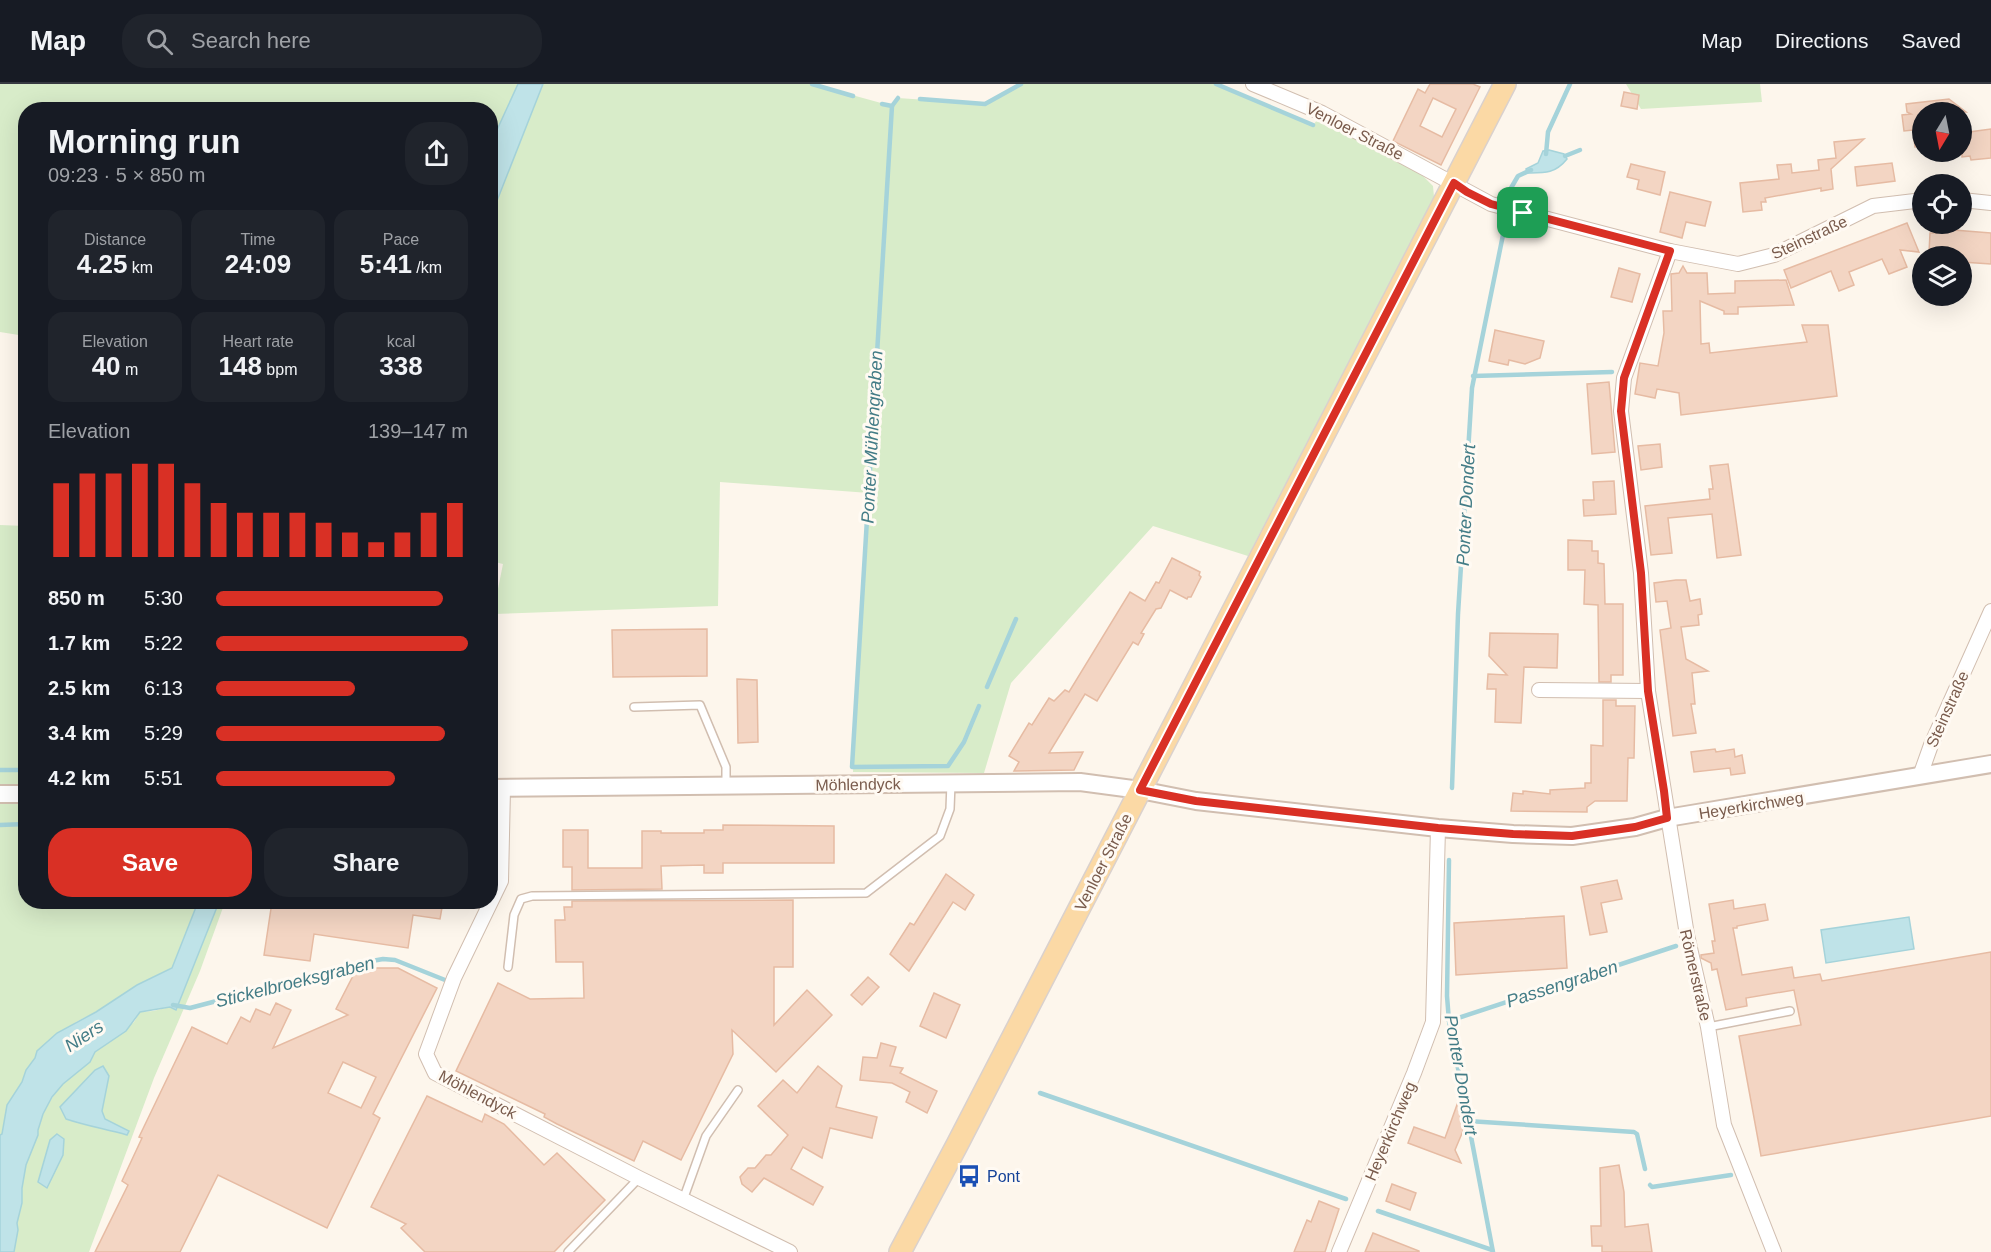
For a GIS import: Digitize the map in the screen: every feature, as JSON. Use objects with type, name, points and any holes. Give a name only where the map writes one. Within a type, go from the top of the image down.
[{"type":"main road","name":"Venloer Straße","points":[[900,1252],[1505,84]]},
{"type":"street","name":"Venloer Straße","points":[[1253,84],[1322,112],[1454,183]]},
{"type":"street","name":"Steinstraße","points":[[1454,183],[1491,204],[1670,251],[1738,264],[1774,255],[1873,206],[1912,201]]},
{"type":"street","points":[[1972,201],[1991,202]]},
{"type":"street","name":"Römerstraße","points":[[1670,251],[1624,378],[1621,411],[1641,573],[1648,691],[1687,935],[1708,1028],[1724,1125],[1774,1252]]},
{"type":"street","name":"Steinstraße","points":[[1920,776],[1931,745],[1991,611]]},
{"type":"street","points":[[1539,690],[1648,691]]},
{"type":"street","name":"Heyerkirchweg","points":[[1140,790],[1196,801],[1438,828],[1572,836],[1991,764]]},
{"type":"street","name":"Möhlendyck","points":[[498,788],[1080,782],[1140,790]]},
{"type":"street","points":[[0,794],[18,794]]},
{"type":"street","name":"Möhlendyck","points":[[498,811],[501,881],[498,887]]},
{"type":"street","name":"Heyerkirchweg","points":[[1339,1252],[1433,1022],[1438,828]]},
{"type":"street","name":"Möhlendyck","points":[[487,909],[454,978],[426,1054],[435,1073],[682,1200],[790,1252]]},
{"type":"lane","points":[[634,707],[700,705],[726,767],[726,785]]},
{"type":"lane","points":[[508,967],[514,915],[521,899],[532,896],[866,893],[940,836],[950,809],[951,783]]},
{"type":"lane","points":[[1708,1028],[1790,1011]]},
{"type":"lane","points":[[682,1200],[706,1136],[738,1090]]},
{"type":"lane","points":[[568,1252],[639,1178]]},
{"type":"green space","points":[[0,84],[518,84],[498,128],[498,102],[18,102],[18,335],[0,332]]},
{"type":"green space","points":[[543,84],[812,84],[892,106],[898,98],[985,104],[1021,84],[1216,84],[1313,125],[1318,119],[1420,173],[1433,186],[1434,197],[1248,556],[1153,526],[1011,683],[984,773],[853,772],[869,493],[720,482],[718,606],[498,614],[498,589],[503,564],[498,563],[498,198]]},
{"type":"green space","points":[[1626,84],[1760,84],[1762,102],[1641,109]]},
{"type":"green space","points":[[0,525],[18,526],[18,784],[0,785]]},
{"type":"green space","points":[[0,794],[18,794],[18,909],[195,909],[172,968],[137,985],[96,1012],[76,1022],[35,1058],[7,1105],[0,1135]]},
{"type":"green space","points":[[216,909],[222,909],[200,971],[154,1078],[89,1252],[14,1252],[18,1230],[16,1223],[22,1203],[26,1165],[43,1114],[52,1098],[63,1084],[90,1062],[95,1052],[134,1022],[140,1012],[170,1007]]},
{"type":"water","points":[[518,84],[543,84],[498,198],[498,128]]},
{"type":"water","points":[[1549,150],[1564,154],[1567,159],[1554,170],[1544,173],[1527,173],[1526,169],[1538,163],[1543,151]]},
{"type":"water","name":"Niers","points":[[195,909],[216,909],[176,1010],[170,1007],[140,1012],[126,1031],[95,1052],[90,1062],[63,1084],[52,1097],[43,1114],[38,1135],[26,1165],[14,1252],[0,1252],[0,1135],[7,1105],[22,1082],[37,1051],[57,1033],[96,1012],[137,985],[172,968]]},
{"type":"water","points":[[1909,917],[1914,949],[1826,963],[1821,930]]},
{"type":"water","points":[[103,1066],[109,1076],[102,1111],[105,1119],[129,1131],[127,1135],[66,1119],[60,1107],[95,1070]]},
{"type":"water","points":[[57,1134],[64,1139],[63,1155],[47,1188],[38,1182],[50,1140]]},
{"type":"building","points":[[1430,84],[1473,84],[1480,87],[1441,165],[1393,141],[1418,89],[1425,93]],"holes":[[[1433,98],[1456,109],[1442,137],[1420,126]]]},
{"type":"building","points":[[1624,92],[1639,95],[1637,109],[1621,106]]},
{"type":"building","points":[[1949,99],[1953,102],[1923,102]]},
{"type":"building","points":[[1912,103],[1912,130],[1904,131],[1902,115],[1911,114],[1907,112],[1906,104]]},
{"type":"building","points":[[1991,129],[1991,158],[1972,160],[1972,132]]},
{"type":"building","points":[[1864,139],[1831,169],[1833,189],[1821,191],[1821,188],[1765,198],[1766,202],[1761,202],[1762,210],[1743,212],[1740,183],[1779,179],[1777,165],[1791,164],[1792,173],[1819,170],[1818,160],[1836,158],[1834,142]]},
{"type":"building","points":[[1892,163],[1895,181],[1857,186],[1855,167]]},
{"type":"building","points":[[1631,164],[1665,172],[1660,195],[1637,189],[1639,180],[1627,177]]},
{"type":"building","points":[[1670,192],[1711,202],[1705,226],[1686,222],[1682,238],[1660,232]]},
{"type":"building","points":[[1907,223],[1917,246],[1912,246],[1912,251],[1900,250],[1907,267],[1889,274],[1882,259],[1849,272],[1854,285],[1839,291],[1831,271],[1791,288],[1784,270]]},
{"type":"building","points":[[1972,231],[1991,233],[1991,264],[1972,263],[1972,246],[1929,246],[1930,234],[1972,234]]},
{"type":"building","points":[[1683,266],[1687,273],[1707,273],[1708,294],[1735,293],[1735,281],[1786,280],[1794,305],[1738,307],[1738,314],[1724,314],[1724,311],[1700,301],[1701,344],[1709,343],[1710,353],[1807,342],[1802,325],[1828,325],[1837,396],[1681,415],[1679,393],[1657,389],[1655,398],[1635,394],[1640,363],[1658,366],[1664,333],[1663,311],[1672,311],[1671,274],[1679,273]]},
{"type":"building","points":[[1619,268],[1640,274],[1632,302],[1611,297]]},
{"type":"building","points":[[1495,330],[1544,341],[1540,358],[1525,364],[1509,360],[1508,365],[1489,361]]},
{"type":"building","points":[[1609,382],[1615,452],[1592,454],[1587,384]]},
{"type":"building","points":[[1660,444],[1662,467],[1641,470],[1638,446]]},
{"type":"building","points":[[1728,464],[1741,555],[1717,558],[1712,514],[1668,518],[1672,553],[1651,555],[1645,506],[1710,499],[1709,489],[1713,489],[1710,466]]},
{"type":"building","points":[[1614,481],[1616,514],[1584,516],[1583,500],[1594,500],[1593,482]]},
{"type":"building","points":[[1568,540],[1592,541],[1592,551],[1598,551],[1598,563],[1604,564],[1605,604],[1623,604],[1623,675],[1611,675],[1611,682],[1599,682],[1598,605],[1584,604],[1585,570],[1568,570]]},
{"type":"building","points":[[1172,558],[1200,572],[1201,577],[1191,597],[1187,599],[1170,590],[1161,608],[1156,609],[1141,633],[1144,634],[1138,645],[1133,642],[1097,701],[1085,694],[1049,753],[1083,752],[1074,770],[1014,771],[1019,762],[1009,756],[1029,723],[1032,725],[1049,698],[1054,701],[1065,690],[1069,692],[1130,592],[1145,601],[1156,582],[1159,583]]},
{"type":"building","points":[[1686,580],[1690,601],[1700,599],[1702,614],[1698,615],[1699,625],[1681,627],[1686,659],[1708,671],[1692,673],[1695,704],[1691,704],[1696,733],[1673,736],[1660,630],[1671,628],[1667,601],[1656,602],[1654,583]]},
{"type":"building","points":[[707,629],[707,676],[613,677],[612,630]]},
{"type":"building","points":[[1490,633],[1558,634],[1557,668],[1524,667],[1521,723],[1495,722],[1496,689],[1487,689],[1488,674],[1507,675],[1489,656]]},
{"type":"building","points":[[737,679],[757,680],[758,742],[738,743]]},
{"type":"building","points":[[1603,700],[1616,700],[1616,706],[1635,706],[1634,758],[1628,758],[1627,801],[1595,801],[1587,807],[1587,812],[1511,811],[1513,793],[1523,794],[1523,791],[1550,794],[1550,790],[1585,788],[1585,783],[1591,783],[1591,745],[1603,746]]},
{"type":"building","points":[[1715,749],[1716,752],[1734,749],[1735,757],[1742,755],[1745,773],[1731,775],[1730,768],[1694,772],[1691,752]]},
{"type":"building","points":[[723,825],[834,826],[834,863],[723,863],[723,873],[704,873],[704,865],[661,866],[662,889],[572,890],[572,867],[563,867],[563,830],[588,830],[588,868],[642,868],[642,831],[704,833],[704,830],[723,830]]},
{"type":"building","points":[[946,874],[974,895],[965,910],[953,902],[909,971],[890,954],[910,923],[914,925]]},
{"type":"building","points":[[1617,880],[1622,899],[1601,903],[1607,932],[1590,935],[1581,887]]},
{"type":"building","points":[[793,900],[793,967],[774,967],[774,1025],[807,990],[832,1015],[776,1072],[732,1030],[733,1054],[681,1160],[643,1141],[634,1161],[456,1071],[498,983],[530,999],[584,998],[583,962],[556,962],[555,920],[565,920],[564,907],[572,907],[572,901]]},
{"type":"building","points":[[1733,900],[1734,909],[1765,904],[1768,920],[1733,928],[1742,975],[1792,967],[1794,978],[1820,974],[1822,981],[1991,952],[1991,1116],[1761,1156],[1739,1036],[1801,1025],[1794,990],[1746,998],[1747,1006],[1726,1010],[1717,969],[1712,970],[1711,963],[1701,958],[1701,955],[1714,953],[1712,941],[1715,941],[1709,904]]},
{"type":"building","points":[[271,909],[442,909],[440,919],[413,915],[408,948],[314,934],[310,961],[264,955]]},
{"type":"building","points":[[1564,916],[1567,968],[1456,975],[1454,923]]},
{"type":"building","points":[[377,968],[398,968],[437,988],[373,1114],[380,1118],[327,1228],[218,1175],[180,1252],[95,1252],[128,1185],[122,1181],[142,1138],[139,1137],[192,1027],[227,1044],[241,1017],[250,1022],[256,1009],[270,1015],[276,1003],[291,1010],[273,1048],[348,1015],[336,1009],[354,974]],"holes":[[[343,1062],[376,1077],[361,1108],[328,1093]]]},
{"type":"building","points":[[868,977],[879,987],[862,1005],[851,995]]},
{"type":"building","points":[[934,993],[960,1005],[946,1038],[920,1026]]},
{"type":"building","points":[[881,1043],[896,1047],[890,1066],[903,1068],[900,1073],[937,1091],[927,1113],[906,1102],[910,1092],[892,1083],[860,1080],[863,1057],[877,1058]]},
{"type":"building","points":[[818,1066],[842,1086],[836,1107],[877,1117],[872,1138],[830,1128],[822,1158],[803,1147],[791,1169],[823,1187],[813,1205],[764,1178],[752,1192],[742,1184],[740,1177],[748,1168],[755,1168],[766,1155],[771,1155],[788,1135],[758,1106],[783,1080],[797,1093]]},
{"type":"building","points":[[427,1096],[482,1122],[485,1114],[504,1124],[544,1165],[557,1153],[605,1200],[554,1252],[425,1252],[401,1228],[406,1224],[371,1207]]},
{"type":"building","points":[[1458,1102],[1463,1131],[1455,1150],[1461,1163],[1408,1143],[1414,1127],[1445,1138]]},
{"type":"building","points":[[1619,1165],[1624,1192],[1625,1227],[1648,1224],[1652,1252],[1602,1252],[1602,1246],[1592,1246],[1591,1226],[1601,1226],[1600,1168]]},
{"type":"building","points":[[1392,1184],[1416,1193],[1410,1210],[1386,1201]]},
{"type":"building","points":[[1319,1201],[1339,1209],[1325,1252],[1294,1252],[1307,1220],[1311,1222]]},
{"type":"building","points":[[1373,1233],[1419,1251],[1419,1252],[1365,1252]]},
{"type":"waterway","points":[[812,84],[853,96]]},
{"type":"waterway","points":[[920,99],[985,104],[1021,84]]},
{"type":"waterway","points":[[1216,84],[1313,125]]},
{"type":"waterway","name":"Ponter Dondert","points":[[1546,154],[1548,132],[1570,84]]},
{"type":"waterway","name":"Ponter Mühlengraben","points":[[882,104],[892,106],[898,98]]},
{"type":"waterway","name":"Ponter Mühlengraben","points":[[892,106],[852,767],[948,766],[964,742],[979,706]]},
{"type":"waterway","points":[[1565,156],[1580,150]]},
{"type":"waterway","name":"Ponter Dondert","points":[[1511,188],[1518,176],[1531,170]]},
{"type":"waterway","name":"Ponter Dondert","points":[[1452,788],[1458,614],[1472,388],[1505,225]]},
{"type":"waterway","points":[[1473,376],[1612,372]]},
{"type":"waterway","points":[[987,687],[1016,619]]},
{"type":"waterway","points":[[0,770],[18,770]]},
{"type":"waterway","points":[[0,825],[18,824]]},
{"type":"waterway","name":"Ponter Dondert","points":[[1449,860],[1447,996],[1449,1021],[1493,1252]]},
{"type":"waterway","name":"Passengraben","points":[[1449,1021],[1676,946]]},
{"type":"waterway","name":"Stickelbroeksgraben","points":[[173,1005],[190,1008],[383,959],[395,960],[445,980]]},
{"type":"waterway","points":[[1040,1093],[1346,1199]]},
{"type":"waterway","points":[[1468,1121],[1634,1132],[1637,1134],[1645,1169]]},
{"type":"waterway","points":[[1650,1185],[1652,1187],[1731,1175]]},
{"type":"waterway","points":[[1378,1211],[1492,1250]]},
{"type":"place","name":"Pont","points":[[969,1176]]},
{"type":"route","points":[[1454,183],[1491,204],[1523,213],[1670,251],[1624,378],[1621,411],[1641,573],[1648,691],[1667,818],[1635,827],[1572,836],[1513,834],[1196,801],[1155,795],[1140,790],[1454,183]]}]
